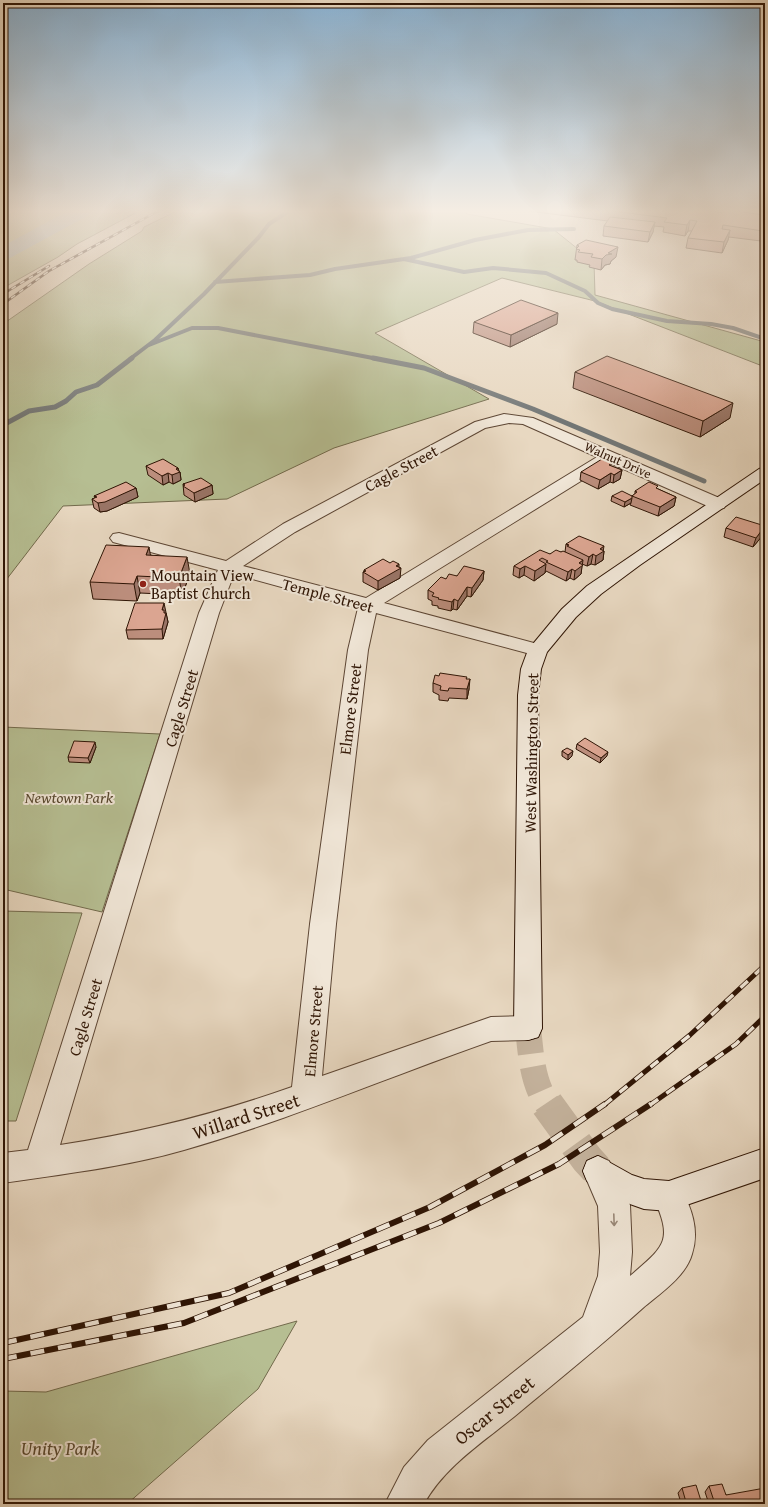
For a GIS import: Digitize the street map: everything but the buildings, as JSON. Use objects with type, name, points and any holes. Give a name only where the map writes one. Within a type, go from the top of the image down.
[{"type":"street","name":"Cagle Street","points":[[39,1163],[209,613],[228,568],[289,528],[480,425],[499,418],[518,418]]},
{"type":"street","name":"Walnut Drive","points":[[518,418],[610,456],[718,504]]},
{"type":"street","points":[[368,605],[610,456]]},
{"type":"street","name":"West Washington Street","points":[[528,1028],[528,694],[531,669],[538,650],[568,613],[594,590],[765,472]]},
{"type":"street","name":"Temple Street","points":[[119,538],[538,650]]},
{"type":"street","name":"Elmore Street","points":[[306,1096],[323,924],[358,650],[368,605]]},
{"type":"street","name":"Willard Street","points":[[3,1168],[118,1151],[183,1136],[255,1114],[393,1062],[491,1029],[528,1028]]},
{"type":"street","points":[[597,1327],[614,1276],[616,1252],[614,1204],[598,1171],[624,1187],[644,1194],[669,1196],[765,1163]]},
{"type":"street","name":"Oscar Street","points":[[404,1504],[417,1480],[441,1453],[597,1327],[654,1277],[676,1254],[680,1238],[678,1216],[669,1196]]},
{"type":"green space","points":[[3,281],[15,281],[3,288]]},
{"type":"green space","points":[[64,281],[494,281],[375,333],[489,399],[334,448],[227,499],[63,506],[3,584],[3,324]]},
{"type":"green space","points":[[515,281],[595,281],[595,295],[765,342],[765,367],[595,301]]},
{"type":"green space","name":"Newtown Park","points":[[3,727],[160,734],[102,912],[3,889]]},
{"type":"green space","points":[[3,911],[82,913],[16,1121],[3,1121]]},
{"type":"green space","name":"Unity Park","points":[[297,1321],[258,1389],[127,1504],[3,1504],[3,1391],[46,1392]]},
{"type":"waterway","points":[[216,282],[224,281]]},
{"type":"waterway","points":[[564,281],[585,291],[598,303],[612,309],[667,321],[711,324],[733,328],[765,339]]},
{"type":"waterway","points":[[130,359],[155,340],[216,282]]},
{"type":"waterway","points":[[149,345],[192,328],[218,328],[378,359]]},
{"type":"waterway","points":[[3,425],[29,411],[55,407],[66,401],[76,392],[97,385],[132,358]]},
{"type":"waterway","points":[[373,358],[424,368],[533,409],[704,481]]},
{"type":"tunnel","points":[[528,1028],[535,1078],[548,1105]]},
{"type":"tunnel","points":[[547,1104],[587,1159],[598,1171]]},
{"type":"railway","points":[[3,294],[24,281]]},
{"type":"railway","points":[[3,304],[35,281]]},
{"type":"railway","points":[[604,1105],[690,1035],[765,965]]},
{"type":"railway","points":[[650,1105],[736,1044],[765,1016]]},
{"type":"railway","points":[[3,1343],[229,1293],[430,1207],[545,1145],[605,1104]]},
{"type":"railway","points":[[3,1359],[184,1323],[439,1223],[559,1164],[651,1104]]},
{"type":"place","name":"Mountain View Baptist Church","points":[[143,584]]}]
